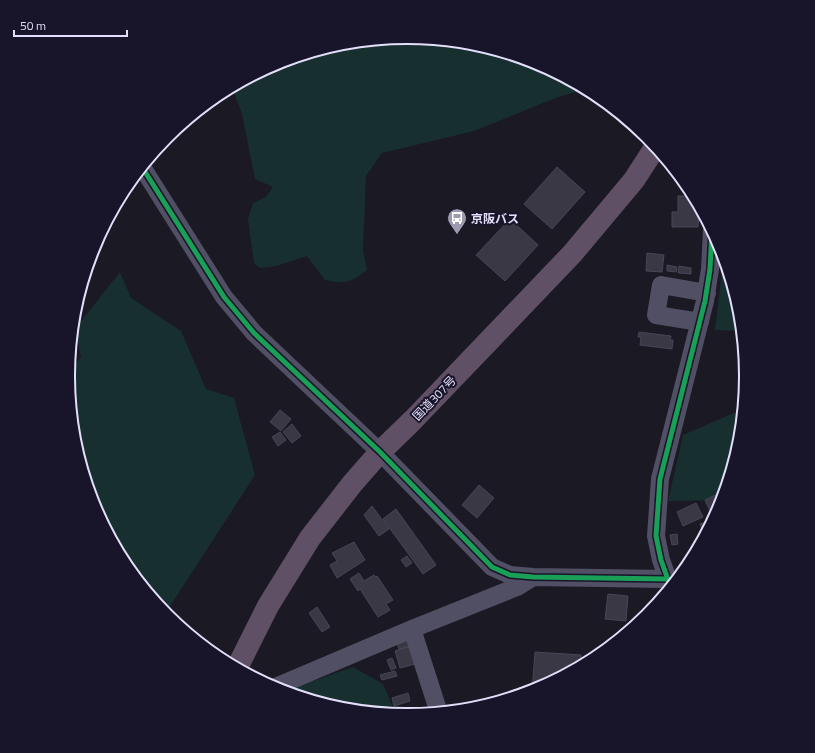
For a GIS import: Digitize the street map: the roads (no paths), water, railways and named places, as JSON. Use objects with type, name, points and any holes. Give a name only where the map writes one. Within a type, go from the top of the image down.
[{"type":"highway","name":"国道307号","points":[[239,663],[268,606],[310,538],[352,484],[380,452],[413,420],[572,254],[634,180],[652,152]]},
{"type":"street","points":[[145,173],[224,297],[249,327],[380,452],[492,567],[510,575],[668,583]]},
{"type":"street","points":[[669,582],[660,560],[656,536],[660,479],[707,293],[711,240]]},
{"type":"street","points":[[700,322],[656,315],[661,285],[707,293]]},
{"type":"street","points":[[281,684],[412,629],[517,587],[533,577]]},
{"type":"street","points":[[412,629],[437,707]]},
{"type":"place","name":"京阪バス","points":[[457,235]]}]
